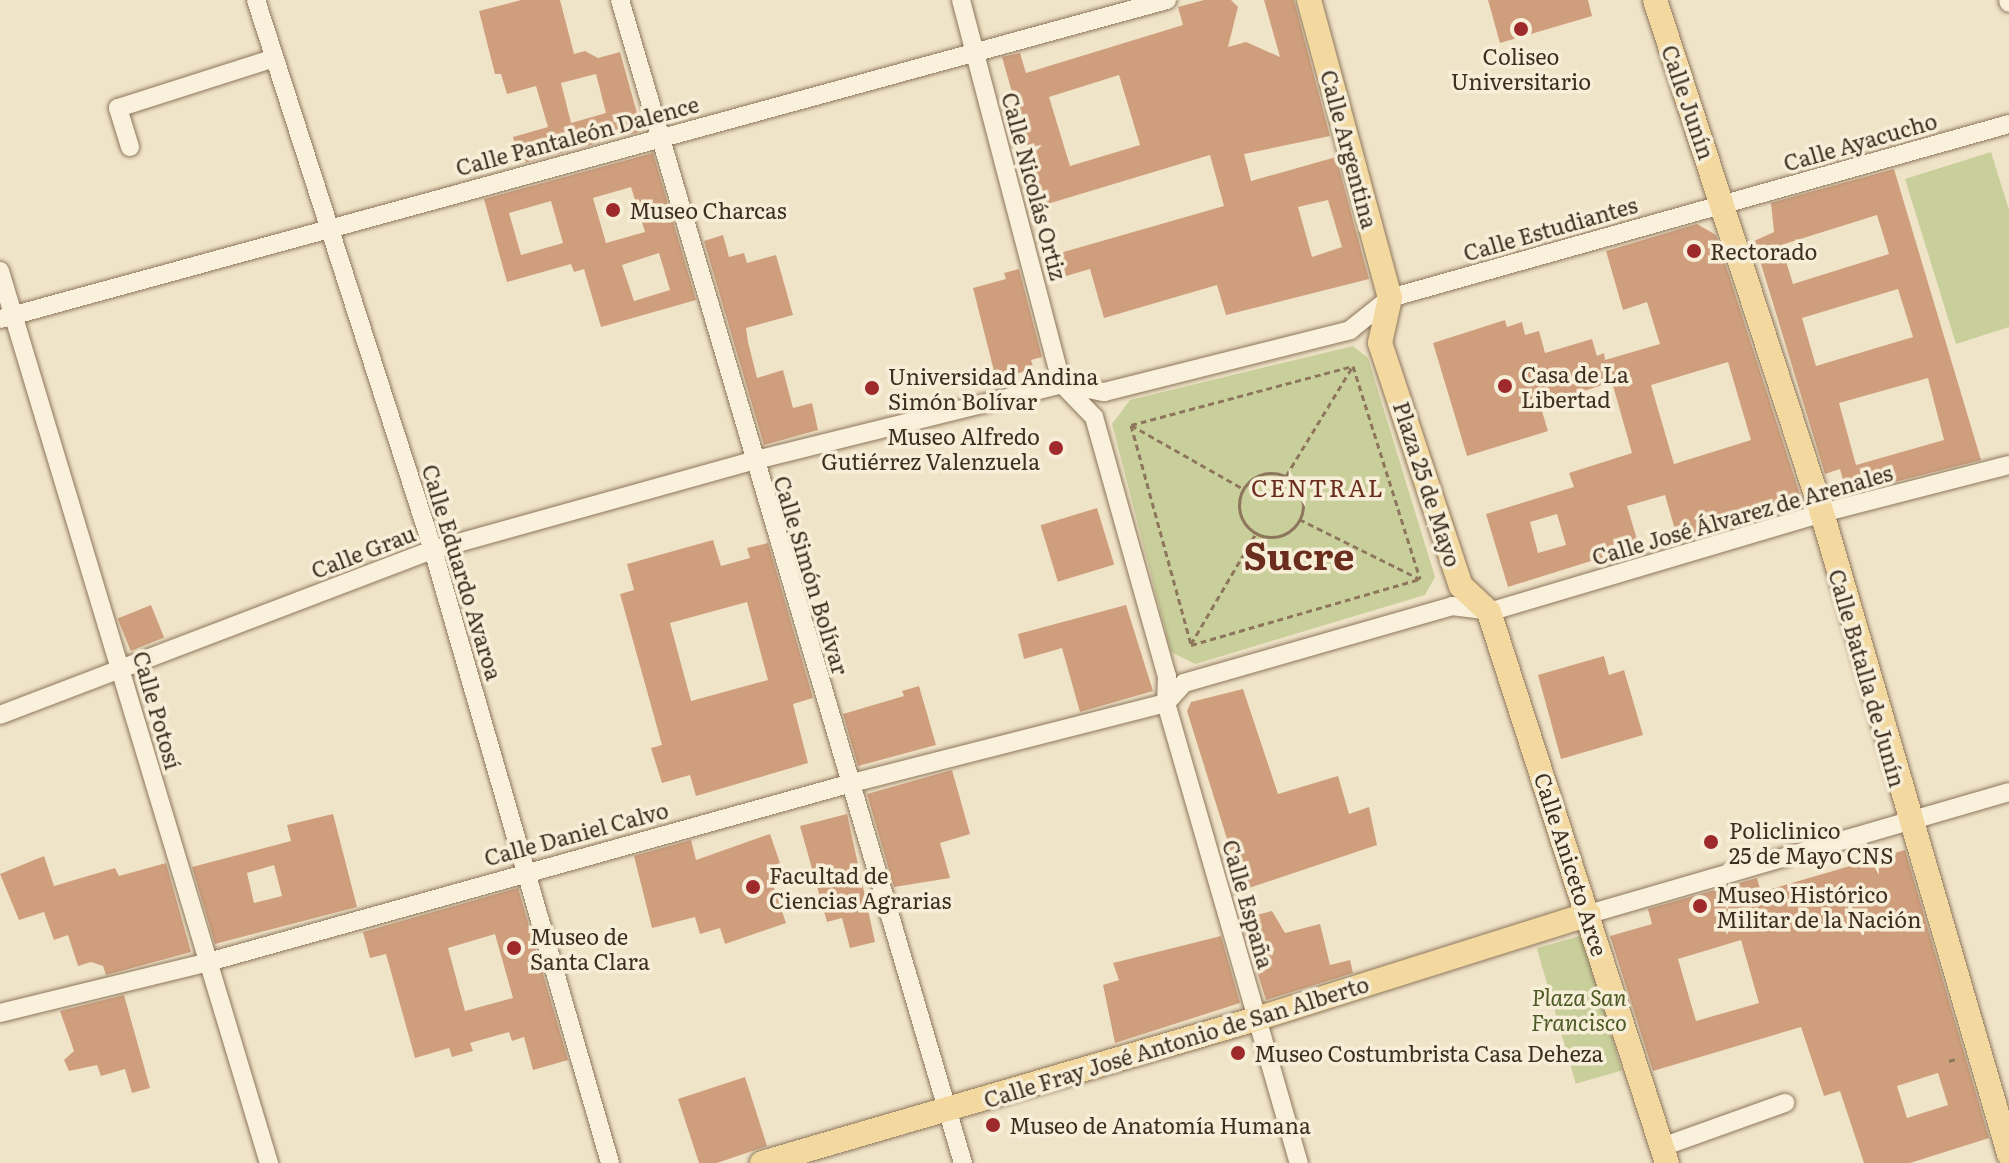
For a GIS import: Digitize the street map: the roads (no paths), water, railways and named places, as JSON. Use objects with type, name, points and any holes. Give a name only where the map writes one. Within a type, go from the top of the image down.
[{"type":"main road","name":"Calle Argentina","points":[[1309,0],[1390,298]]},
{"type":"main road","name":"Calle Junín","points":[[1655,0],[1724,204]]},
{"type":"main road","name":"Calle Batalla de Junín","points":[[1724,204],[1822,513],[1908,821],[2009,1154]]},
{"type":"main road","name":"Plaza 25 de Mayo","points":[[1390,298],[1380,343],[1461,586],[1489,612]]},
{"type":"main road","name":"Calle Aniceto Arce","points":[[1489,612],[1665,1155]]},
{"type":"main road","name":"Calle Fray José Antonio de San Alberto","points":[[762,1163],[1256,1019],[1589,914]]},
{"type":"street","name":"Calle Eduardo Avaroa","points":[[256,0],[272,59],[433,550],[610,1163]]},
{"type":"street","name":"Calle Simón Bolívar","points":[[620,0],[752,461],[852,783],[963,1163]]},
{"type":"street","name":"Calle Nicolás Ortiz","points":[[961,0],[1062,384]]},
{"type":"street","name":"Calle Pantaleón Dalence","points":[[7,317],[657,137],[976,56],[1167,0]]},
{"type":"street","points":[[130,147],[118,108],[272,59]]},
{"type":"street","name":"Calle Ayacucho","points":[[1724,204],[2009,124]]},
{"type":"street","name":"Calle Estudiantes","points":[[1390,298],[1724,204]]},
{"type":"street","name":"Calle Potosí","points":[[0,271],[7,317],[121,667],[205,963],[269,1163]]},
{"type":"street","points":[[1062,384],[1104,392],[1350,330],[1390,298]]},
{"type":"street","points":[[1062,384],[1094,417],[1167,676],[1166,703]]},
{"type":"street","name":"Calle Grau","points":[[0,715],[433,550],[752,461],[1062,384]]},
{"type":"street","name":"Calle José Álvarez de Arenales","points":[[1489,612],[1822,513],[2009,465]]},
{"type":"street","points":[[1166,703],[1184,683],[1452,606],[1489,612]]},
{"type":"street","name":"Calle Daniel Calvo","points":[[0,1013],[205,963],[852,783],[1166,703]]},
{"type":"street","name":"Calle España","points":[[1166,703],[1299,1163]]},
{"type":"street","points":[[1589,914],[2009,792]]},
{"type":"street","points":[[1665,1155],[1785,1103]]},
{"type":"place","name":"Coliseo Universitario","points":[[1521,29]]},
{"type":"place","name":"Museo Charcas","points":[[613,210]]},
{"type":"place","name":"Rectorado","points":[[1694,251]]},
{"type":"place","name":"Casa de La Libertad","points":[[1505,386]]},
{"type":"place","name":"Universidad Andina Simón Bolívar","points":[[872,388]]},
{"type":"place","name":"Museo Alfredo Gutiérrez Valenzuela","points":[[1056,448]]},
{"type":"place","name":"Policlinico 25 de Mayo CNS","points":[[1711,842]]},
{"type":"place","name":"Facultad de Ciencias Agrarias","points":[[753,887]]},
{"type":"place","name":"Museo Histórico Militar de la Nación","points":[[1700,906]]},
{"type":"place","name":"Museo de Santa Clara","points":[[514,948]]},
{"type":"place","name":"Museo Costumbrista Casa Deheza","points":[[1238,1053]]},
{"type":"place","name":"Museo de Anatomía Humana","points":[[993,1125]]},
{"type":"district","name":"CENTRAL","points":[[1318,487]]},
{"type":"district","name":"Sucre","points":[[1299,554]]},
{"type":"park label","name":"Plaza San Francisco","points":[[1579,1008]]}]
